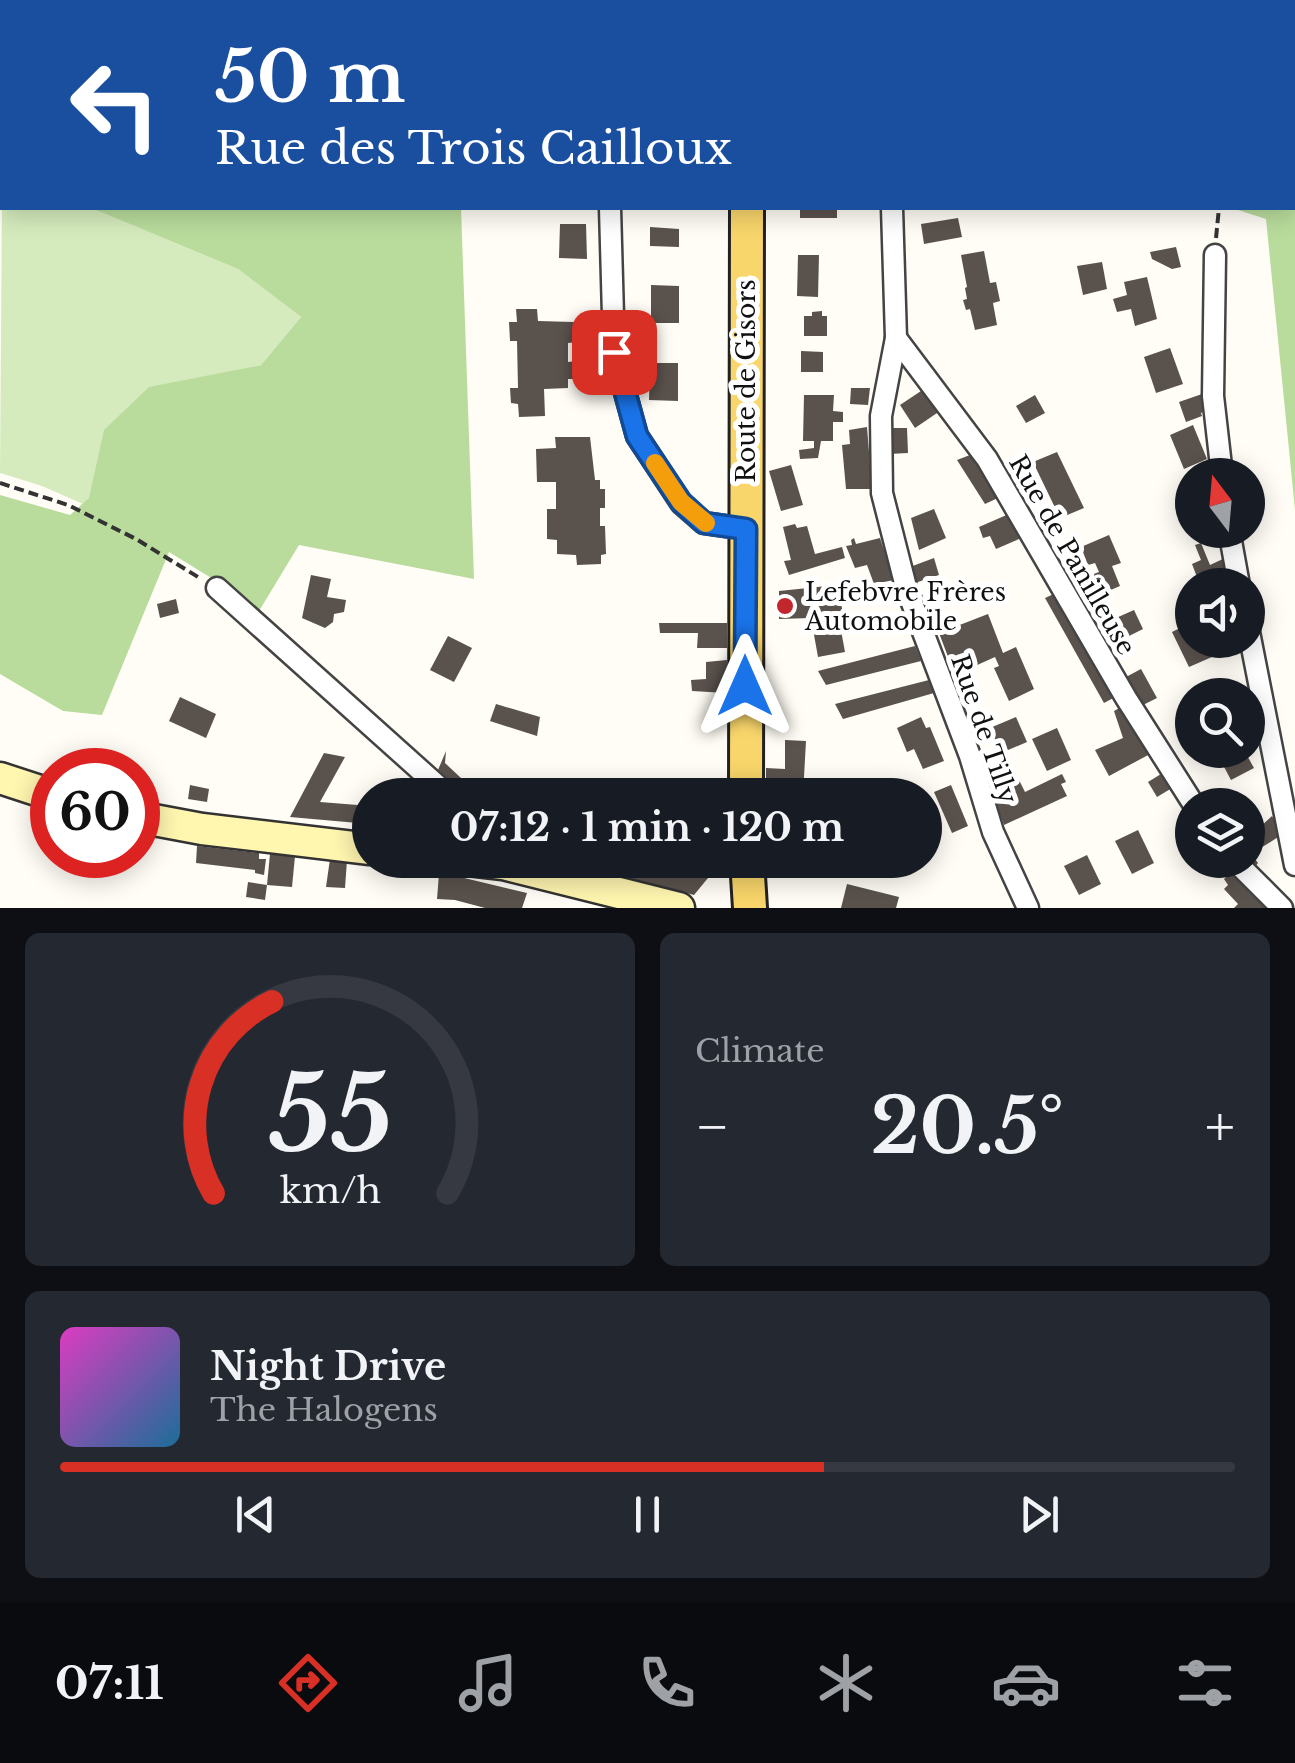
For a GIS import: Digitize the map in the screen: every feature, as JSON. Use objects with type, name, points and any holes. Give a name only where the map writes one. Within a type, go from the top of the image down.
[{"type":"main road","name":"Route de Gisors","points":[[746,778],[747,210]]},
{"type":"main road","points":[[0,778],[30,788]]},
{"type":"main road","points":[[160,821],[352,847]]},
{"type":"main road","points":[[564,878],[679,908]]},
{"type":"main road","points":[[749,878],[750,908]]},
{"type":"street","points":[[610,210],[614,352],[637,436],[681,502],[704,523],[746,529]]},
{"type":"street","name":"Rue de Tilly","points":[[892,210],[896,338],[880,416],[882,493],[906,587],[970,756],[992,832],[1028,908]]},
{"type":"street","points":[[1214,255],[1213,396],[1220,458]]},
{"type":"street","name":"Rue de Panilleuse","points":[[896,338],[987,459],[1126,698],[1183,788]]},
{"type":"street","points":[[216,588],[429,778]]},
{"type":"street","points":[[1254,658],[1295,865]]},
{"type":"street","points":[[1252,878],[1282,908]]},
{"type":"path","points":[[1214,255],[1219,210]]},
{"type":"path","points":[[0,483],[68,505],[136,539],[216,588]]},
{"type":"green space","points":[[2,210],[96,210],[238,269],[301,317],[261,365],[149,388],[83,504],[0,473]]},
{"type":"green space","points":[[96,210],[461,210],[474,579],[299,545],[256,616],[213,579],[169,552],[102,715],[63,711],[0,674],[0,495],[70,515],[89,498],[104,430],[149,387],[261,365],[301,317],[238,269]]},
{"type":"green space","points":[[1238,210],[1295,210],[1295,510],[1266,219]]},
{"type":"building","points":[[800,210],[837,210],[837,218],[800,218]]},
{"type":"building","points":[[958,218],[962,237],[924,244],[921,224]]},
{"type":"building","points":[[560,224],[586,224],[587,259],[559,258]]},
{"type":"building","points":[[650,227],[679,229],[679,247],[650,246]]},
{"type":"building","points":[[1176,247],[1181,267],[1172,269],[1152,259],[1150,252]]},
{"type":"building","points":[[984,251],[990,283],[996,282],[1000,301],[993,303],[997,325],[975,330],[970,309],[966,310],[963,300],[967,299],[967,287],[961,255]]},
{"type":"building","points":[[798,255],[819,255],[818,297],[797,296]]},
{"type":"building","points":[[1102,262],[1107,289],[1083,295],[1077,266]]},
{"type":"building","points":[[1147,277],[1157,319],[1135,326],[1131,309],[1117,312],[1113,299],[1127,295],[1124,282]]},
{"type":"building","points":[[651,285],[679,286],[679,323],[651,323]]},
{"type":"building","points":[[516,309],[537,309],[538,321],[574,322],[574,331],[578,331],[578,342],[568,343],[568,362],[577,361],[578,379],[568,379],[568,388],[544,389],[545,416],[519,417],[518,404],[511,403],[510,388],[518,388],[517,341],[510,341],[509,322],[517,322]]},
{"type":"building","points":[[822,311],[822,316],[827,316],[827,336],[804,336],[804,316]]},
{"type":"building","points":[[1170,348],[1183,384],[1156,393],[1144,357]]},
{"type":"building","points":[[801,351],[823,352],[823,372],[801,372]]},
{"type":"building","points":[[650,363],[678,363],[678,401],[649,400]]},
{"type":"building","points":[[851,388],[870,388],[868,405],[850,404]]},
{"type":"building","points":[[924,389],[940,411],[915,428],[900,405]]},
{"type":"building","points":[[1202,394],[1208,410],[1186,422],[1179,402]]},
{"type":"building","points":[[804,395],[834,395],[833,411],[843,412],[843,422],[833,422],[833,441],[821,441],[818,458],[800,459],[799,450],[814,448],[814,441],[803,441]]},
{"type":"building","points":[[1035,395],[1045,413],[1026,423],[1016,406]]},
{"type":"building","points":[[1193,425],[1207,458],[1179,458],[1170,435]]},
{"type":"building","points":[[867,427],[872,489],[846,489],[842,445],[850,444],[849,430]]},
{"type":"building","points":[[888,428],[907,428],[908,453],[889,454]]},
{"type":"building","points":[[555,437],[590,437],[595,480],[600,480],[600,489],[605,489],[600,526],[605,526],[606,554],[601,555],[601,564],[577,565],[576,555],[557,554],[557,540],[547,539],[547,509],[556,509],[556,482],[537,482],[536,449],[556,448]]},
{"type":"building","points":[[1057,452],[1084,508],[1060,518],[1033,462]]},
{"type":"building","points":[[970,455],[1000,497],[985,504],[957,460]]},
{"type":"building","points":[[791,465],[803,505],[781,511],[769,471]]},
{"type":"building","points":[[934,509],[946,538],[919,550],[911,518]]},
{"type":"building","points":[[1011,513],[1026,536],[996,549],[990,536],[983,538],[979,527]]},
{"type":"building","points":[[795,524],[797,528],[807,526],[815,554],[842,547],[845,558],[789,575],[784,561],[791,560],[783,527]]},
{"type":"building","points":[[1109,535],[1121,563],[1112,566],[1120,586],[1085,601],[1075,581],[1099,572],[1095,563],[1088,565],[1081,547]]},
{"type":"building","points":[[854,538],[856,544],[880,538],[894,580],[874,584],[867,565],[855,568],[846,546],[852,545]]},
{"type":"building","points":[[1196,548],[1203,548],[1210,565],[1225,558],[1227,568],[1194,568],[1192,564],[1201,560]]},
{"type":"building","points":[[934,558],[939,575],[915,583],[910,567]]},
{"type":"building","points":[[311,575],[331,579],[327,597],[346,600],[344,612],[334,614],[333,622],[325,628],[302,618]]},
{"type":"building","points":[[837,585],[845,652],[818,657],[811,618],[779,619],[779,591]]},
{"type":"building","points":[[1058,592],[1117,696],[1104,703],[1045,598]]},
{"type":"building","points":[[176,599],[179,613],[160,618],[157,604]]},
{"type":"building","points":[[1134,610],[1143,629],[1109,646],[1098,626]]},
{"type":"building","points":[[988,614],[1003,653],[1016,647],[1034,689],[1009,701],[994,668],[999,666],[995,657],[955,675],[939,633]]},
{"type":"building","points":[[659,623],[727,623],[727,648],[697,648],[698,633],[660,633]]},
{"type":"building","points":[[448,636],[472,648],[454,682],[430,670]]},
{"type":"building","points":[[915,646],[921,661],[826,685],[818,671]]},
{"type":"building","points":[[1185,658],[1210,658],[1189,667]]},
{"type":"building","points":[[727,660],[727,693],[692,691],[691,680],[706,679],[706,662]]},
{"type":"building","points":[[1141,669],[1157,698],[1141,706],[1126,677]]},
{"type":"building","points":[[929,680],[934,693],[843,719],[835,704]]},
{"type":"building","points":[[180,697],[216,714],[206,738],[169,721]]},
{"type":"building","points":[[496,704],[540,717],[537,736],[490,721]]},
{"type":"building","points":[[1123,706],[1150,754],[1109,776],[1095,750],[1123,738],[1114,711]]},
{"type":"building","points":[[921,717],[926,728],[930,727],[944,761],[923,769],[914,749],[907,752],[897,728]]},
{"type":"building","points":[[1016,717],[1027,742],[1001,753],[990,728]]},
{"type":"building","points":[[1057,728],[1071,760],[1047,771],[1032,739]]},
{"type":"building","points":[[785,740],[806,741],[804,778],[766,778],[766,768],[785,769]]},
{"type":"building","points":[[446,751],[445,763],[461,778],[447,778],[438,770]]},
{"type":"building","points":[[324,753],[345,757],[320,802],[352,805],[352,822],[290,817]]},
{"type":"building","points":[[1225,768],[1254,768],[1231,780]]},
{"type":"building","points":[[1015,772],[1025,792],[1062,774],[1066,782],[1061,784],[1067,796],[1004,825],[989,784]]},
{"type":"building","points":[[1161,774],[1172,788],[1157,797],[1148,782]]},
{"type":"building","points":[[190,785],[209,789],[207,802],[188,799]]},
{"type":"building","points":[[951,785],[968,826],[952,833],[942,810],[942,789]]},
{"type":"building","points":[[1272,816],[1283,834],[1265,845],[1265,822]]},
{"type":"building","points":[[1138,830],[1154,863],[1132,874],[1115,841]]},
{"type":"building","points":[[197,846],[259,853],[259,859],[266,859],[264,875],[255,870],[196,863]]},
{"type":"building","points":[[270,854],[295,856],[292,887],[267,885]]},
{"type":"building","points":[[1087,855],[1101,884],[1079,895],[1064,866]]},
{"type":"building","points":[[330,859],[347,860],[345,888],[326,887]]},
{"type":"building","points":[[439,878],[464,878],[527,893],[522,908],[485,908],[437,899]]},
{"type":"building","points":[[627,878],[708,878],[694,895]]},
{"type":"building","points":[[1244,878],[1274,908],[1234,908],[1238,904],[1224,889],[1228,885],[1224,879]]},
{"type":"building","points":[[248,882],[267,885],[265,900],[246,897]]},
{"type":"building","points":[[847,884],[899,897],[896,908],[841,908]]},
{"type":"slow traffic","points":[[655,463],[681,502],[706,523]]},
{"type":"place","name":"Lefebvre Frères Automobile","points":[[785,606]]},
{"type":"route","points":[[614,352],[637,436],[681,502],[704,523],[746,529],[745,686]]}]
